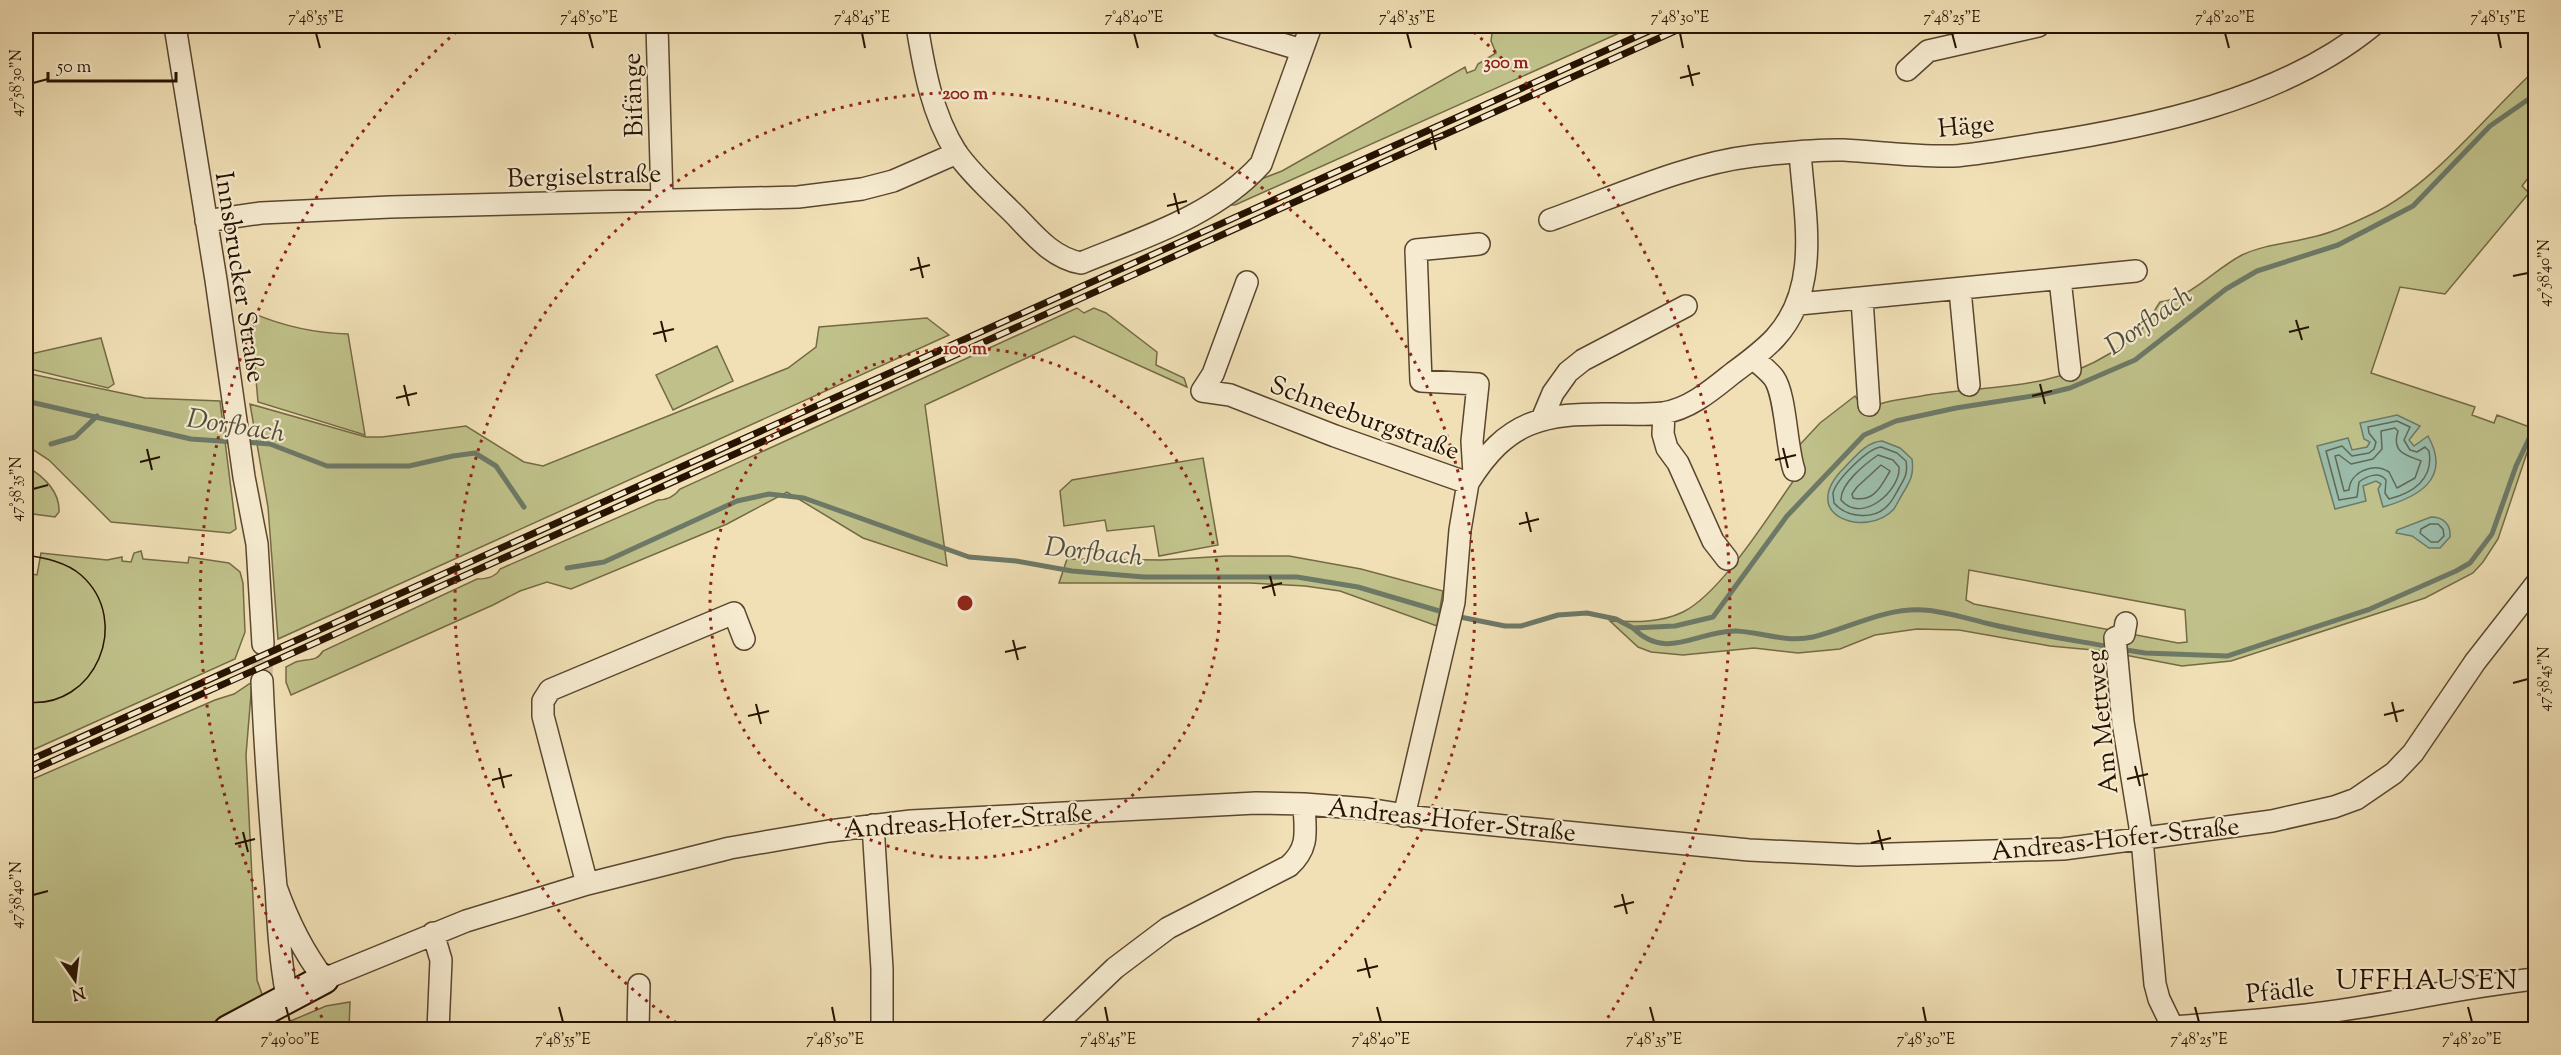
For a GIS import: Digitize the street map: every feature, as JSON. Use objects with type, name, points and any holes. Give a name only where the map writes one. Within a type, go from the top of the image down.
[{"type":"street","name":"Innsbrucker Straße","points":[[175,26],[244,477],[257,544],[263,644]]},
{"type":"street","name":"Bifänge","points":[[657,26],[662,200]]},
{"type":"street","points":[[917,26],[927,81],[943,125],[957,153],[1038,240],[1065,260],[1081,263],[1202,210],[1232,192],[1261,164],[1311,26]]},
{"type":"street","points":[[1222,26],[1302,50]]},
{"type":"street","points":[[1907,70],[1928,51],[2038,26]]},
{"type":"street","name":"Häge","points":[[1550,220],[1649,184],[1707,166],[1750,156],[1841,150],[1955,156],[2127,129],[2196,111],[2281,80],[2326,58],[2372,26]]},
{"type":"street","points":[[1471,478],[1498,444],[1519,428],[1542,419],[1579,413],[1664,413],[1685,406],[1708,393],[1774,339],[1799,303],[1804,284],[1807,256],[1800,152]]},
{"type":"street","name":"Bergiselstraße","points":[[206,221],[261,213],[798,197],[862,189],[893,181],[957,153]]},
{"type":"street","points":[[1471,478],[1478,384],[1421,381],[1416,250],[1479,243]]},
{"type":"street","points":[[1799,303],[1960,290],[2136,271]]},
{"type":"street","points":[[2060,279],[2070,370]]},
{"type":"street","name":"Schneeburgstraße","points":[[1247,282],[1213,374],[1202,390],[1230,395],[1335,436],[1471,478],[1460,530],[1450,618],[1404,816]]},
{"type":"street","points":[[1960,290],[1969,385]]},
{"type":"street","points":[[1862,299],[1869,405]]},
{"type":"street","points":[[1542,419],[1553,393],[1568,372],[1583,360],[1686,306]]},
{"type":"street","points":[[1753,358],[1774,378],[1780,393],[1788,452],[1794,470]]},
{"type":"street","points":[[1664,413],[1666,448],[1677,463],[1713,541],[1727,560]]},
{"type":"street","name":"Andreas-Hofer-Straße","points":[[228,1029],[324,979],[433,933],[587,884],[730,848],[873,825],[990,816],[1256,803],[1304,804],[1368,808],[1404,816],[1739,849],[1858,855],[2063,849],[2311,813],[2356,799],[2377,787],[2413,753],[2475,662],[2535,584]]},
{"type":"street","points":[[587,884],[543,716],[543,701],[546,695],[550,690],[570,680],[734,613],[744,639]]},
{"type":"street","name":"Am Mettweg","points":[[2126,623],[2124,634],[2115,638],[2123,722],[2142,839],[2155,984],[2159,999],[2173,1028]]},
{"type":"street","points":[[262,681],[268,809],[282,971],[288,997]]},
{"type":"street","points":[[1050,1029],[1115,968],[1168,928],[1289,866],[1301,855],[1305,845],[1304,804]]},
{"type":"street","points":[[873,825],[882,969],[882,1029]]},
{"type":"street","points":[[276,886],[290,925],[308,957],[324,979]]},
{"type":"street","points":[[433,933],[441,960],[438,1029]]},
{"type":"street","name":"Pfädle","points":[[2173,1028],[2287,1018],[2495,983],[2535,979]]},
{"type":"street","points":[[639,985],[639,1029]]},
{"type":"green space","points":[[1493,26],[1635,26],[1235,205],[1225,205],[1256,181],[1282,171],[1465,67],[1467,73],[1475,70],[1478,64],[1496,53],[1491,41]]},
{"type":"green space","points":[[2535,70],[2535,169],[2522,186],[2529,193],[2445,294],[2400,287],[2371,373],[2475,407],[2472,415],[2494,423],[2497,415],[2535,429],[2498,539],[2473,573],[2425,598],[2231,661],[2182,666],[2104,651],[2050,646],[1959,630],[1917,629],[1875,635],[1840,649],[1798,653],[1754,648],[1683,655],[1651,652],[1638,647],[1610,621],[1657,620],[1674,616],[1698,602],[1746,549],[1799,473],[1794,451],[1820,423],[1855,396],[1865,410],[1879,404],[1903,399],[2043,380],[2087,366],[2135,337],[2160,302],[2183,295],[2242,255],[2260,248],[2331,232],[2372,214],[2394,201],[2437,168]],"holes":[[[1969,570],[2185,610],[2187,642],[2178,643],[1974,604],[1966,600]]]},
{"type":"green space","points":[[1077,308],[1084,313],[1094,308],[1106,313],[1157,352],[1156,365],[1184,378],[1187,387],[1074,336],[925,405],[947,566],[863,538],[787,492],[727,524],[571,589],[547,582],[520,591],[291,695],[286,682],[286,667],[293,663],[316,658],[323,651],[477,579],[490,577],[500,569],[658,500],[670,497],[680,489]]},
{"type":"green space","points":[[250,312],[298,328],[348,334],[365,435],[258,402]]},
{"type":"green space","points":[[927,318],[949,335],[278,639],[268,507],[250,404],[366,437],[466,426],[524,462],[543,466],[788,368],[816,347],[819,327]]},
{"type":"green space","points":[[101,338],[114,384],[108,388],[26,368],[26,355]]},
{"type":"green space","points":[[717,346],[733,381],[673,410],[656,375]]},
{"type":"green space","points":[[26,373],[145,398],[220,401],[236,529],[230,533],[111,522],[49,460],[26,445]]},
{"type":"green space","points":[[1203,458],[1218,545],[1159,556],[1154,526],[1107,531],[1105,520],[1064,526],[1060,491],[1072,480]]},
{"type":"green space","points":[[26,466],[44,479],[57,497],[59,512],[55,517],[26,513]]},
{"type":"green space","points":[[141,551],[143,559],[188,563],[189,557],[229,563],[240,572],[243,583],[245,632],[235,659],[26,753],[26,573],[37,575],[41,553],[107,560],[122,557],[122,561],[131,562],[134,553]]},
{"type":"green space","points":[[1227,556],[1289,556],[1361,569],[1443,591],[1437,626],[1340,591],[1305,586],[1250,583],[1059,583],[1067,559],[1162,560]]},
{"type":"green space","points":[[252,682],[246,755],[257,980],[274,1028],[326,1006],[350,1002],[349,1029],[26,1029],[26,782],[215,700],[234,694]]},
{"type":"water","points":[[2397,415],[2420,426],[2409,440],[2414,446],[2428,436],[2436,464],[2434,475],[2419,491],[2396,503],[2383,507],[2378,489],[2381,484],[2376,481],[2363,486],[2366,501],[2335,509],[2317,446],[2348,438],[2352,450],[2367,447],[2370,442],[2364,439],[2360,423]]},
{"type":"water","points":[[1882,441],[1900,448],[1912,459],[1913,469],[1908,484],[1894,509],[1882,518],[1868,522],[1853,522],[1841,518],[1831,510],[1828,498],[1832,484],[1862,450]]},
{"type":"water","points":[[2431,517],[2446,522],[2449,529],[2450,537],[2440,548],[2429,548],[2412,536],[2396,533],[2397,530]]},
{"type":"waterway","name":"Dorfbach","points":[[1455,616],[1505,626],[1521,626],[1558,615],[1587,613],[1616,619],[1633,628],[1675,626],[1713,617],[1787,516],[1864,435],[1896,421],[2070,388],[2135,360],[2226,289],[2257,271],[2338,245],[2413,206],[2490,126],[2536,94]]},
{"type":"waterway","name":"Dorfbach","points":[[26,401],[191,439],[235,442]]},
{"type":"waterway","points":[[51,444],[75,437],[97,416]]},
{"type":"waterway","name":"Dorfbach","points":[[2120,649],[2145,653],[2227,656],[2370,609],[2456,571],[2470,563],[2492,534],[2516,466],[2536,424]]},
{"type":"waterway","name":"Dorfbach","points":[[245,442],[270,444],[327,466],[409,466],[475,453],[496,466],[524,507]]},
{"type":"waterway","name":"Dorfbach","points":[[567,568],[604,562],[737,501],[769,494],[804,498],[969,557],[1016,561],[1072,571],[1144,577],[1297,577],[1358,587],[1446,613]]},
{"type":"waterway","name":"Dorfbach","points":[[1633,628],[1646,638],[1658,643],[1671,644],[1736,631],[1803,639],[1880,615],[1923,610],[2111,647]]},
{"type":"tunnel","points":[[262,681],[263,644]]},
{"type":"tram line","points":[[26,555],[62,564],[81,575],[96,594],[104,615],[105,638],[99,659],[87,677],[71,692],[50,701],[26,702]]},
{"type":"railway","points":[[26,762],[1660,26]]},
{"type":"railway","points":[[26,773],[1686,26]]},
{"type":"district","name":"UFFHAUSEN","points":[[2427,980]]}]
